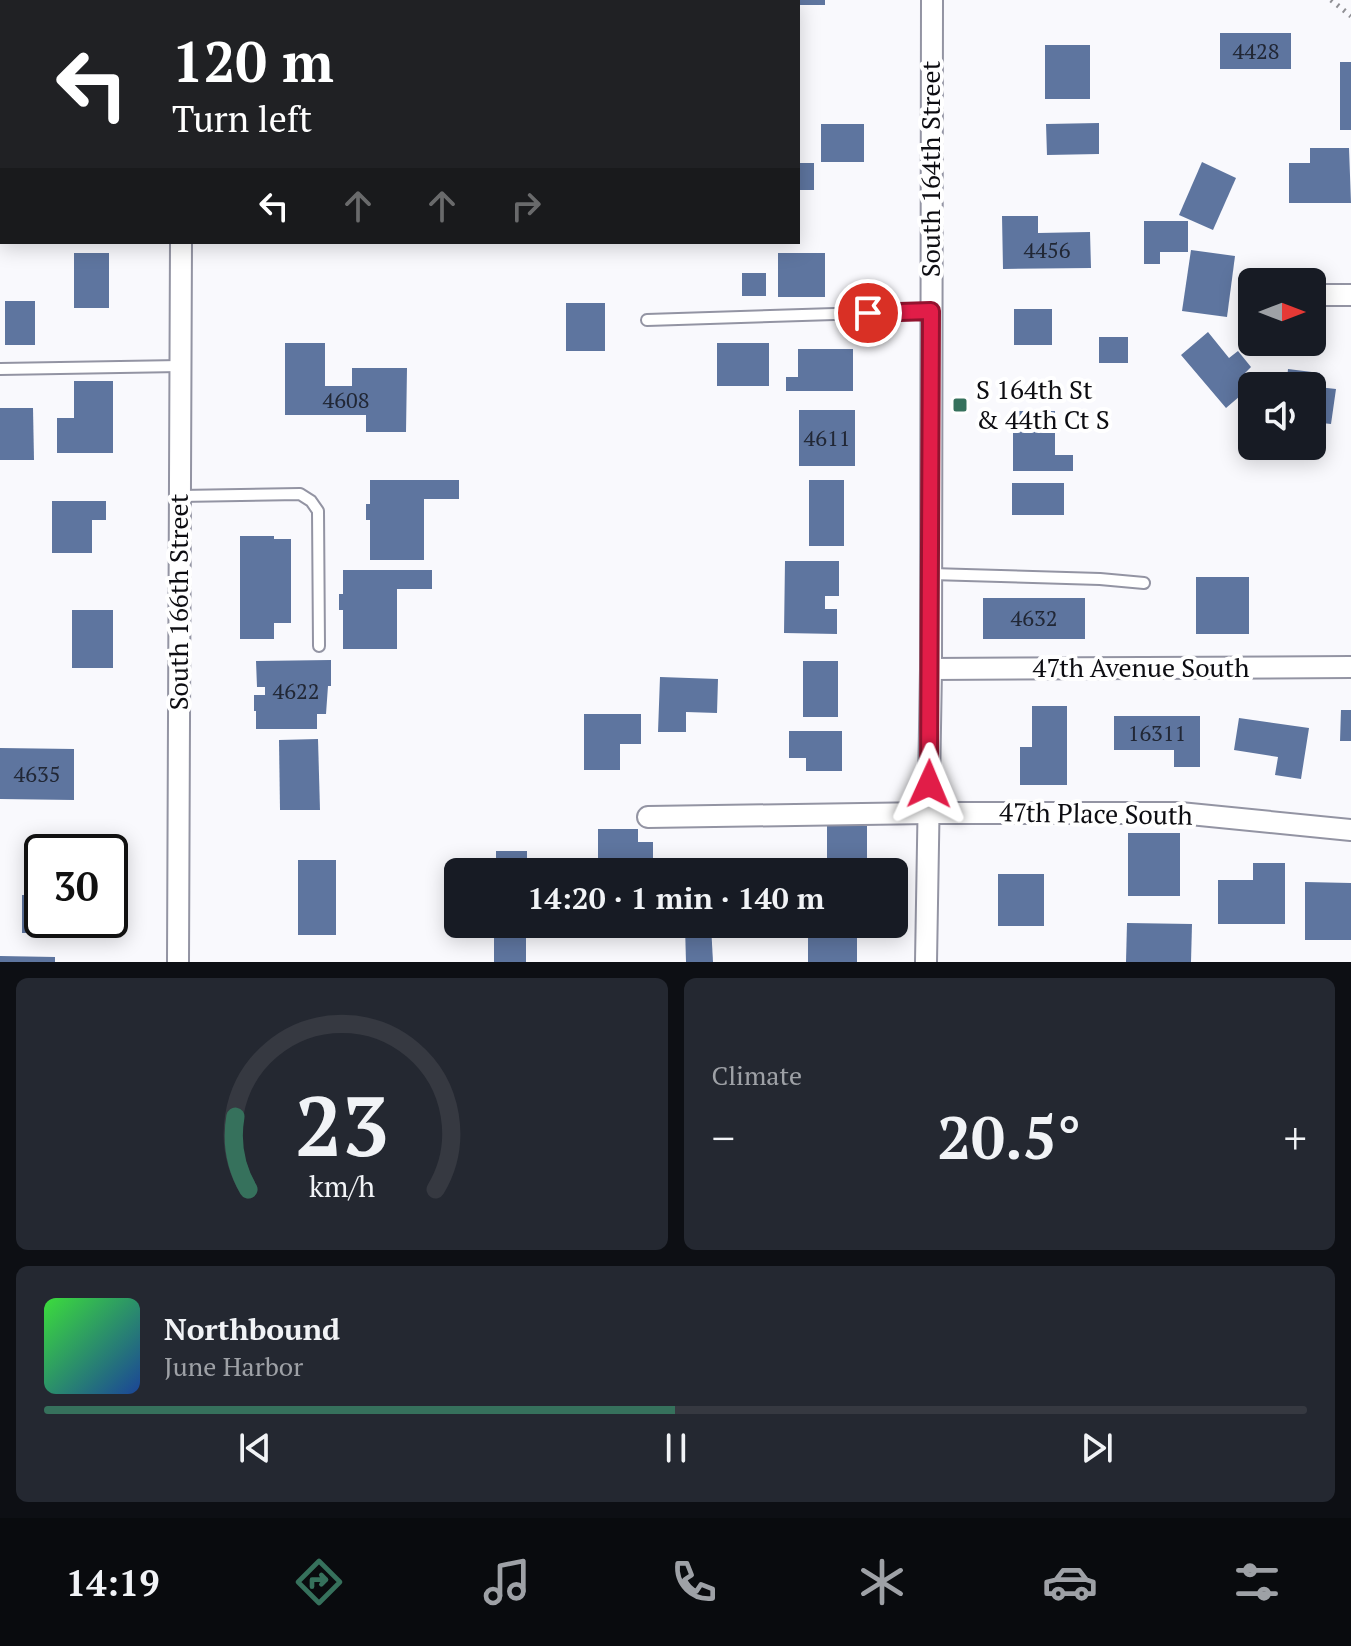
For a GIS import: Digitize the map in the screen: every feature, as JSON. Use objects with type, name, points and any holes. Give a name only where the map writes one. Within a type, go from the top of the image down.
[{"type":"street","name":"South 164th Street","points":[[926,962],[931,669],[932,0]]},
{"type":"street","name":"South 166th Street","points":[[178,962],[181,244]]},
{"type":"street","points":[[1326,295],[1351,295]]},
{"type":"street","name":"47th Avenue South","points":[[931,669],[1351,667]]},
{"type":"street","name":"47th Place South","points":[[648,817],[1180,813],[1351,830]]},
{"type":"lane","points":[[647,320],[931,311]]},
{"type":"lane","points":[[0,369],[180,366]]},
{"type":"lane","points":[[180,496],[300,494],[311,501],[318,511],[319,646]]},
{"type":"lane","points":[[931,574],[1144,583]]},
{"type":"path","points":[[1331,0],[1351,16]]},
{"type":"building","points":[[800,0],[825,0],[825,5],[800,5]]},
{"type":"building","points":[[1220,33],[1291,33],[1291,69],[1220,69]]},
{"type":"building","points":[[1045,45],[1090,45],[1090,99],[1045,99]]},
{"type":"building","points":[[1340,62],[1351,62],[1351,130],[1340,130]]},
{"type":"building","points":[[1099,123],[1099,154],[1047,155],[1046,124]]},
{"type":"building","points":[[821,124],[864,124],[864,162],[821,162]]},
{"type":"building","points":[[1310,148],[1349,148],[1351,203],[1289,203],[1289,163],[1310,163]]},
{"type":"building","points":[[1202,162],[1236,178],[1213,230],[1179,215]]},
{"type":"building","points":[[800,163],[814,163],[814,190],[800,190]]},
{"type":"building","points":[[1002,216],[1038,216],[1038,233],[1090,232],[1091,268],[1003,269]]},
{"type":"building","points":[[1144,221],[1188,221],[1188,252],[1160,252],[1160,264],[1144,264]]},
{"type":"building","points":[[1191,250],[1235,256],[1227,317],[1182,311]]},
{"type":"building","points":[[74,253],[109,253],[109,308],[74,308]]},
{"type":"building","points":[[778,253],[825,253],[825,297],[778,297]]},
{"type":"building","points":[[742,273],[766,273],[766,296],[742,296]]},
{"type":"building","points":[[5,301],[35,301],[35,345],[5,345]]},
{"type":"building","points":[[566,303],[605,303],[605,351],[566,351]]},
{"type":"building","points":[[1014,309],[1052,309],[1052,345],[1014,345]]},
{"type":"building","points":[[1208,332],[1229,358],[1238,351],[1238,356],[1242,356],[1251,367],[1246,372],[1238,372],[1238,398],[1226,408],[1181,355]]},
{"type":"building","points":[[1099,337],[1128,337],[1128,363],[1099,363]]},
{"type":"building","points":[[285,343],[325,343],[325,386],[352,386],[352,368],[407,368],[406,432],[366,432],[366,415],[285,415]]},
{"type":"building","points":[[717,343],[769,343],[769,386],[717,386]]},
{"type":"building","points":[[798,349],[853,349],[853,391],[786,391],[786,377],[798,377]]},
{"type":"building","points":[[74,381],[113,381],[113,453],[57,453],[57,418],[74,418]]},
{"type":"building","points":[[1326,388],[1336,389],[1331,424],[1326,423]]},
{"type":"building","points":[[0,408],[33,408],[34,460],[0,460]]},
{"type":"building","points":[[799,410],[855,410],[855,466],[799,466]]},
{"type":"building","points":[[1013,411],[1055,411],[1055,455],[1073,455],[1073,471],[1013,471]]},
{"type":"building","points":[[370,480],[459,480],[459,499],[424,499],[424,560],[370,560],[370,520],[366,520],[366,504],[370,504]]},
{"type":"building","points":[[809,480],[844,480],[844,546],[809,546]]},
{"type":"building","points":[[1012,483],[1064,483],[1064,515],[1012,515]]},
{"type":"building","points":[[52,501],[106,501],[106,520],[92,520],[92,553],[52,553]]},
{"type":"building","points":[[240,536],[291,539],[291,623],[274,623],[274,639],[240,639]]},
{"type":"building","points":[[785,561],[839,561],[839,596],[825,596],[825,609],[837,609],[837,634],[784,633]]},
{"type":"building","points":[[343,570],[432,570],[432,589],[397,589],[397,649],[343,649],[343,610],[339,610],[339,594],[343,594]]},
{"type":"building","points":[[1196,577],[1249,577],[1249,634],[1196,634]]},
{"type":"building","points":[[983,598],[1085,598],[1085,639],[983,639]]},
{"type":"building","points":[[72,610],[113,610],[113,668],[72,668]]},
{"type":"building","points":[[331,660],[326,714],[317,714],[317,729],[256,729],[254,695],[265,695],[265,687],[257,687],[256,661]]},
{"type":"building","points":[[803,661],[838,661],[838,717],[803,717]]},
{"type":"building","points":[[660,677],[718,679],[717,713],[686,712],[686,732],[658,732]]},
{"type":"building","points":[[1032,706],[1067,706],[1067,785],[1020,785],[1020,747],[1032,747]]},
{"type":"building","points":[[1341,710],[1351,710],[1351,741],[1340,741]]},
{"type":"building","points":[[584,714],[641,714],[641,744],[620,744],[620,770],[584,770]]},
{"type":"building","points":[[1114,716],[1200,716],[1200,767],[1174,767],[1174,750],[1114,750]]},
{"type":"building","points":[[1239,718],[1309,728],[1301,779],[1275,775],[1278,757],[1234,750]]},
{"type":"building","points":[[789,731],[842,731],[842,771],[806,771],[806,758],[789,758]]},
{"type":"building","points":[[318,739],[320,810],[280,810],[279,740]]},
{"type":"building","points":[[0,748],[74,749],[74,800],[0,799]]},
{"type":"building","points":[[827,826],[867,826],[867,858],[827,858]]},
{"type":"building","points":[[598,829],[638,829],[638,842],[653,842],[653,858],[598,858]]},
{"type":"building","points":[[1128,833],[1180,833],[1180,896],[1128,896]]},
{"type":"building","points":[[496,851],[527,851],[527,858],[496,858]]},
{"type":"building","points":[[298,860],[336,860],[336,935],[298,935]]},
{"type":"building","points":[[1253,863],[1285,863],[1285,924],[1218,924],[1218,880],[1253,880]]},
{"type":"building","points":[[998,874],[1044,874],[1044,926],[998,926]]},
{"type":"building","points":[[1305,882],[1351,883],[1351,940],[1305,940]]},
{"type":"building","points":[[22,895],[24,895],[24,933]]},
{"type":"building","points":[[1127,923],[1192,924],[1191,962],[1126,962]]},
{"type":"building","points":[[494,938],[526,938],[526,962],[494,962]]},
{"type":"building","points":[[685,938],[712,938],[713,962],[686,962]]},
{"type":"building","points":[[808,938],[857,938],[857,962],[808,962]]},
{"type":"building","points":[[0,956],[55,957],[55,962],[0,962]]},
{"type":"place","name":"S 164th St & 44th Ct S","points":[[960,405]]},
{"type":"route","points":[[868,313],[931,311],[929,784]]}]
